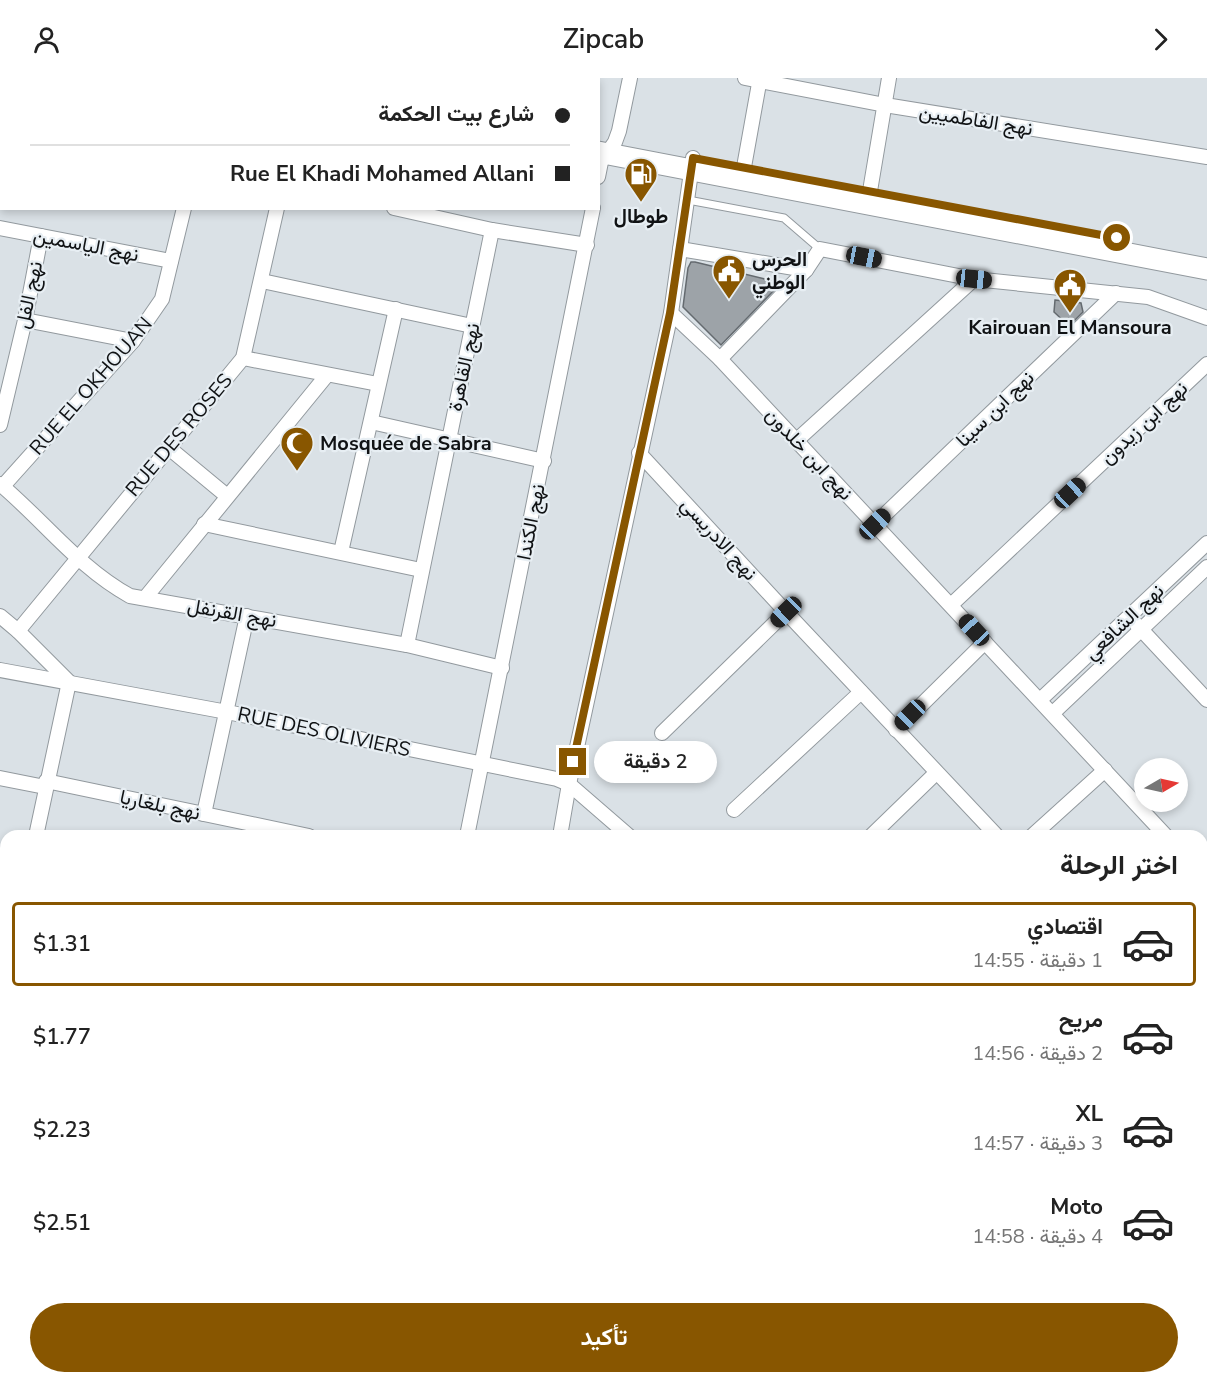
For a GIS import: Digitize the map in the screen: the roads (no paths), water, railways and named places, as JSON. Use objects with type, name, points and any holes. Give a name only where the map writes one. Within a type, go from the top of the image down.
[{"type":"main road","points":[[605,147],[1207,269]]},
{"type":"main road","points":[[693,164],[744,167],[1207,255]]},
{"type":"street","points":[[600,167],[605,147],[619,131],[630,78]]},
{"type":"street","name":"نهج الفاطميين","points":[[745,78],[760,79],[885,105],[1207,157]]},
{"type":"street","points":[[870,191],[889,78]]},
{"type":"street","points":[[744,167],[760,79]]},
{"type":"street","points":[[561,830],[568,784],[670,313],[693,164]]},
{"type":"street","name":"RUE EL OKHOUAN","points":[[2,485],[133,342],[162,299],[184,210]]},
{"type":"street","name":"RUE DES ROSES","points":[[18,631],[243,357],[277,210]]},
{"type":"street","points":[[403,210],[492,230],[587,245]]},
{"type":"street","name":"نهج الكندا","points":[[468,830],[593,210]]},
{"type":"street","name":"نهج الياسمين","points":[[0,228],[171,261]]},
{"type":"street","name":"نهج القاهرة","points":[[407,645],[492,230]]},
{"type":"street","name":"نهج الفل","points":[[0,425],[25,320],[41,236]]},
{"type":"street","points":[[680,249],[806,270]]},
{"type":"street","points":[[720,358],[806,270],[820,249],[974,279],[1148,297],[1207,318]]},
{"type":"street","points":[[797,440],[974,279]]},
{"type":"street","points":[[262,281],[472,326]]},
{"type":"street","name":"نهج ابن سينا","points":[[875,524],[1116,293]]},
{"type":"street","points":[[342,552],[396,309]]},
{"type":"street","name":"نهج ابن خلدون","points":[[670,313],[720,358],[1160,830]]},
{"type":"street","points":[[25,320],[133,342]]},
{"type":"street","points":[[243,357],[378,384]]},
{"type":"street","name":"نهج ابن زيدون","points":[[951,605],[1207,364]]},
{"type":"street","points":[[145,598],[327,375]]},
{"type":"street","points":[[371,422],[544,460]]},
{"type":"street","points":[[169,448],[227,496]]},
{"type":"street","name":"نهج الادريسي","points":[[639,453],[991,830]]},
{"type":"street","name":"نهج القرنفل","points":[[2,485],[77,558],[111,586],[130,596],[407,645],[502,668]]},
{"type":"street","points":[[204,524],[421,570]]},
{"type":"street","name":"نهج الشافعي","points":[[1040,700],[1206,546]]},
{"type":"street","name":"نهج الشافعي","points":[[1053,713],[1207,567]]},
{"type":"street","points":[[662,733],[786,612]]},
{"type":"street","points":[[0,616],[69,682],[37,830]]},
{"type":"street","points":[[204,814],[246,616]]},
{"type":"street","points":[[1130,617],[1207,700]]},
{"type":"street","points":[[896,730],[985,642]]},
{"type":"street","name":"RUE DES OLIVIERS","points":[[0,670],[227,712],[543,776],[568,784],[621,830]]},
{"type":"street","points":[[734,810],[861,692]]},
{"type":"street","points":[[1039,830],[1105,770]]},
{"type":"street","points":[[877,830],[936,773]]},
{"type":"street","name":"نهج بلغاريا","points":[[0,778],[46,784],[204,814],[255,830]]},
{"type":"lane","points":[[688,200],[784,218],[820,249]]},
{"type":"place","name":"طوطال","points":[[641,203]]},
{"type":"place","name":"الحرس الوطني","points":[[729,300]]},
{"type":"place","name":"Kairouan El Mansoura","points":[[1070,314]]},
{"type":"place","name":"Mosquée de Sabra","points":[[297,472]]}]
